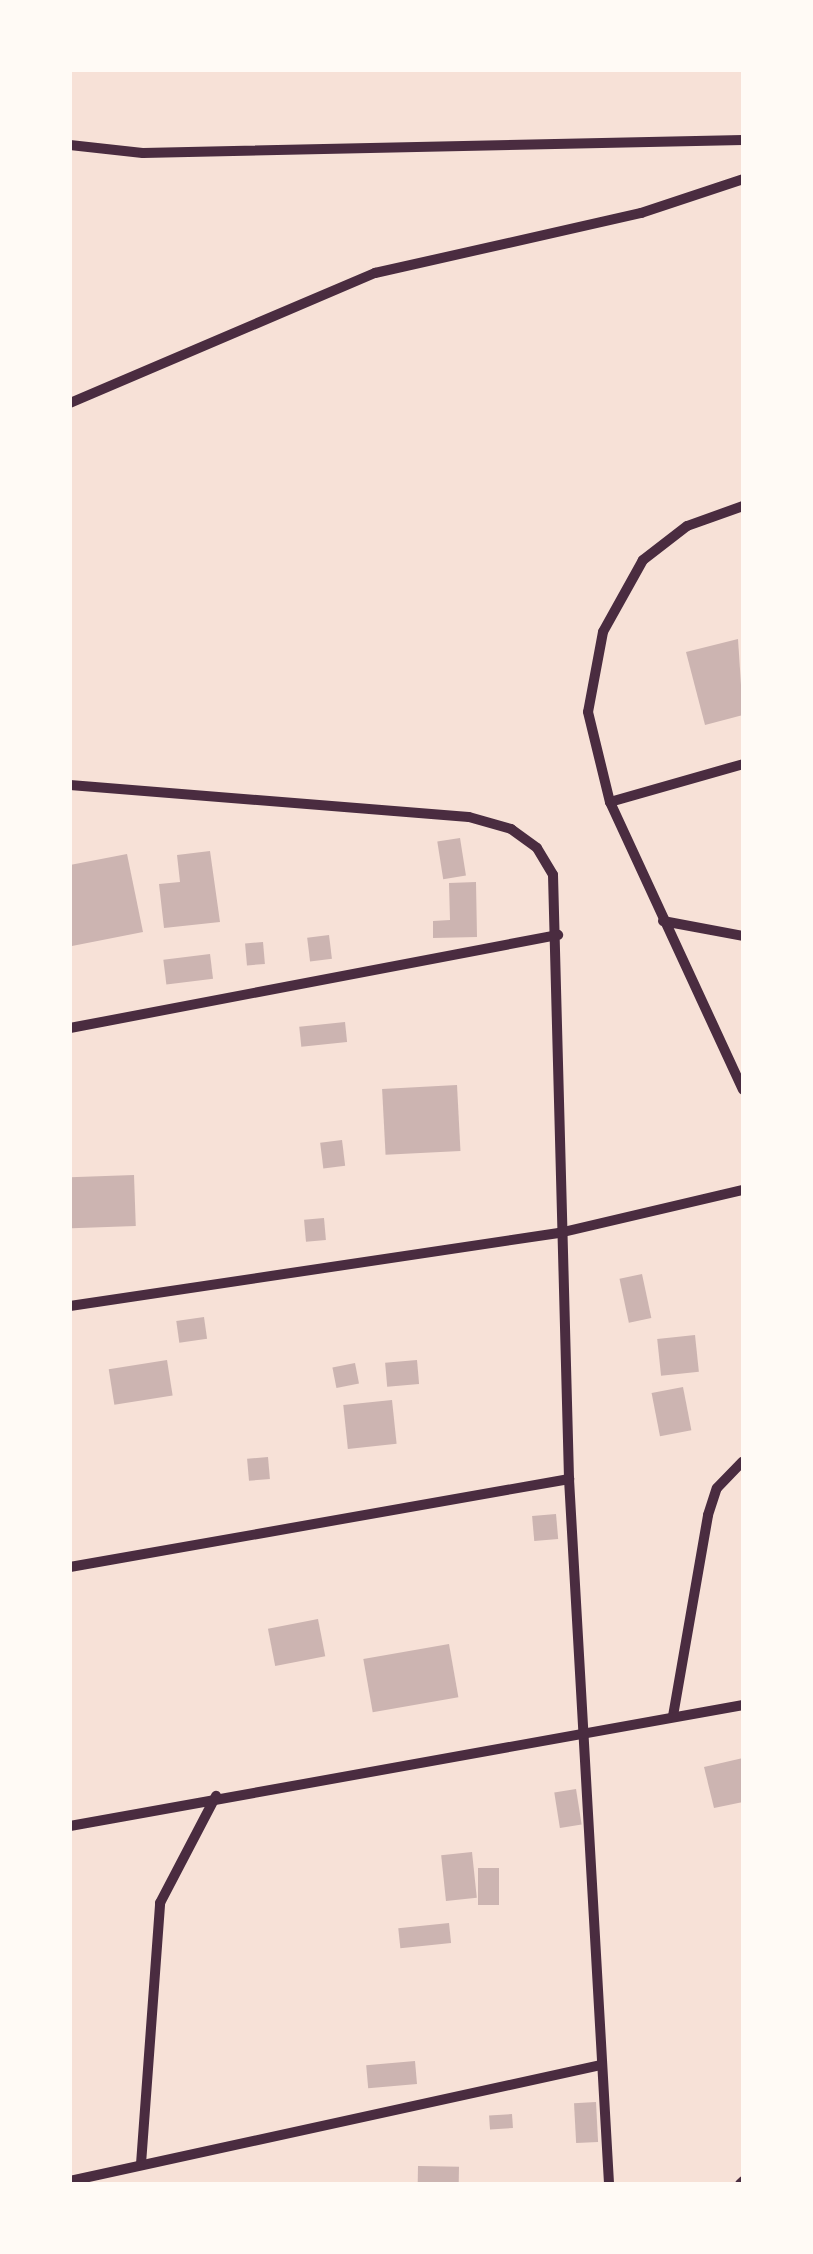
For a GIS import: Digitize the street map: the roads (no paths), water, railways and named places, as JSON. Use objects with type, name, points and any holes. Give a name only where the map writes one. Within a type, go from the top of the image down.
[{"type":"street","points":[[70,145],[143,154],[743,140]]},
{"type":"street","points":[[70,403],[375,273],[641,213],[743,180]]},
{"type":"street","points":[[743,506],[687,526],[643,560],[603,632],[588,712],[610,802],[743,1090]]},
{"type":"street","points":[[610,802],[743,764]]},
{"type":"street","points":[[70,785],[469,817],[511,829],[537,848],[554,875],[569,1479],[609,2184]]},
{"type":"street","points":[[663,921],[743,936]]},
{"type":"street","points":[[70,1028],[558,935]]},
{"type":"street","points":[[70,1306],[560,1233],[743,1190]]},
{"type":"street","points":[[673,1716],[708,1516],[718,1488],[743,1461]]},
{"type":"street","points":[[70,1567],[569,1479]]},
{"type":"street","points":[[70,1826],[216,1796],[743,1705]]},
{"type":"street","points":[[141,2164],[160,1903],[216,1796]]},
{"type":"street","points":[[70,2181],[601,2064]]}]
